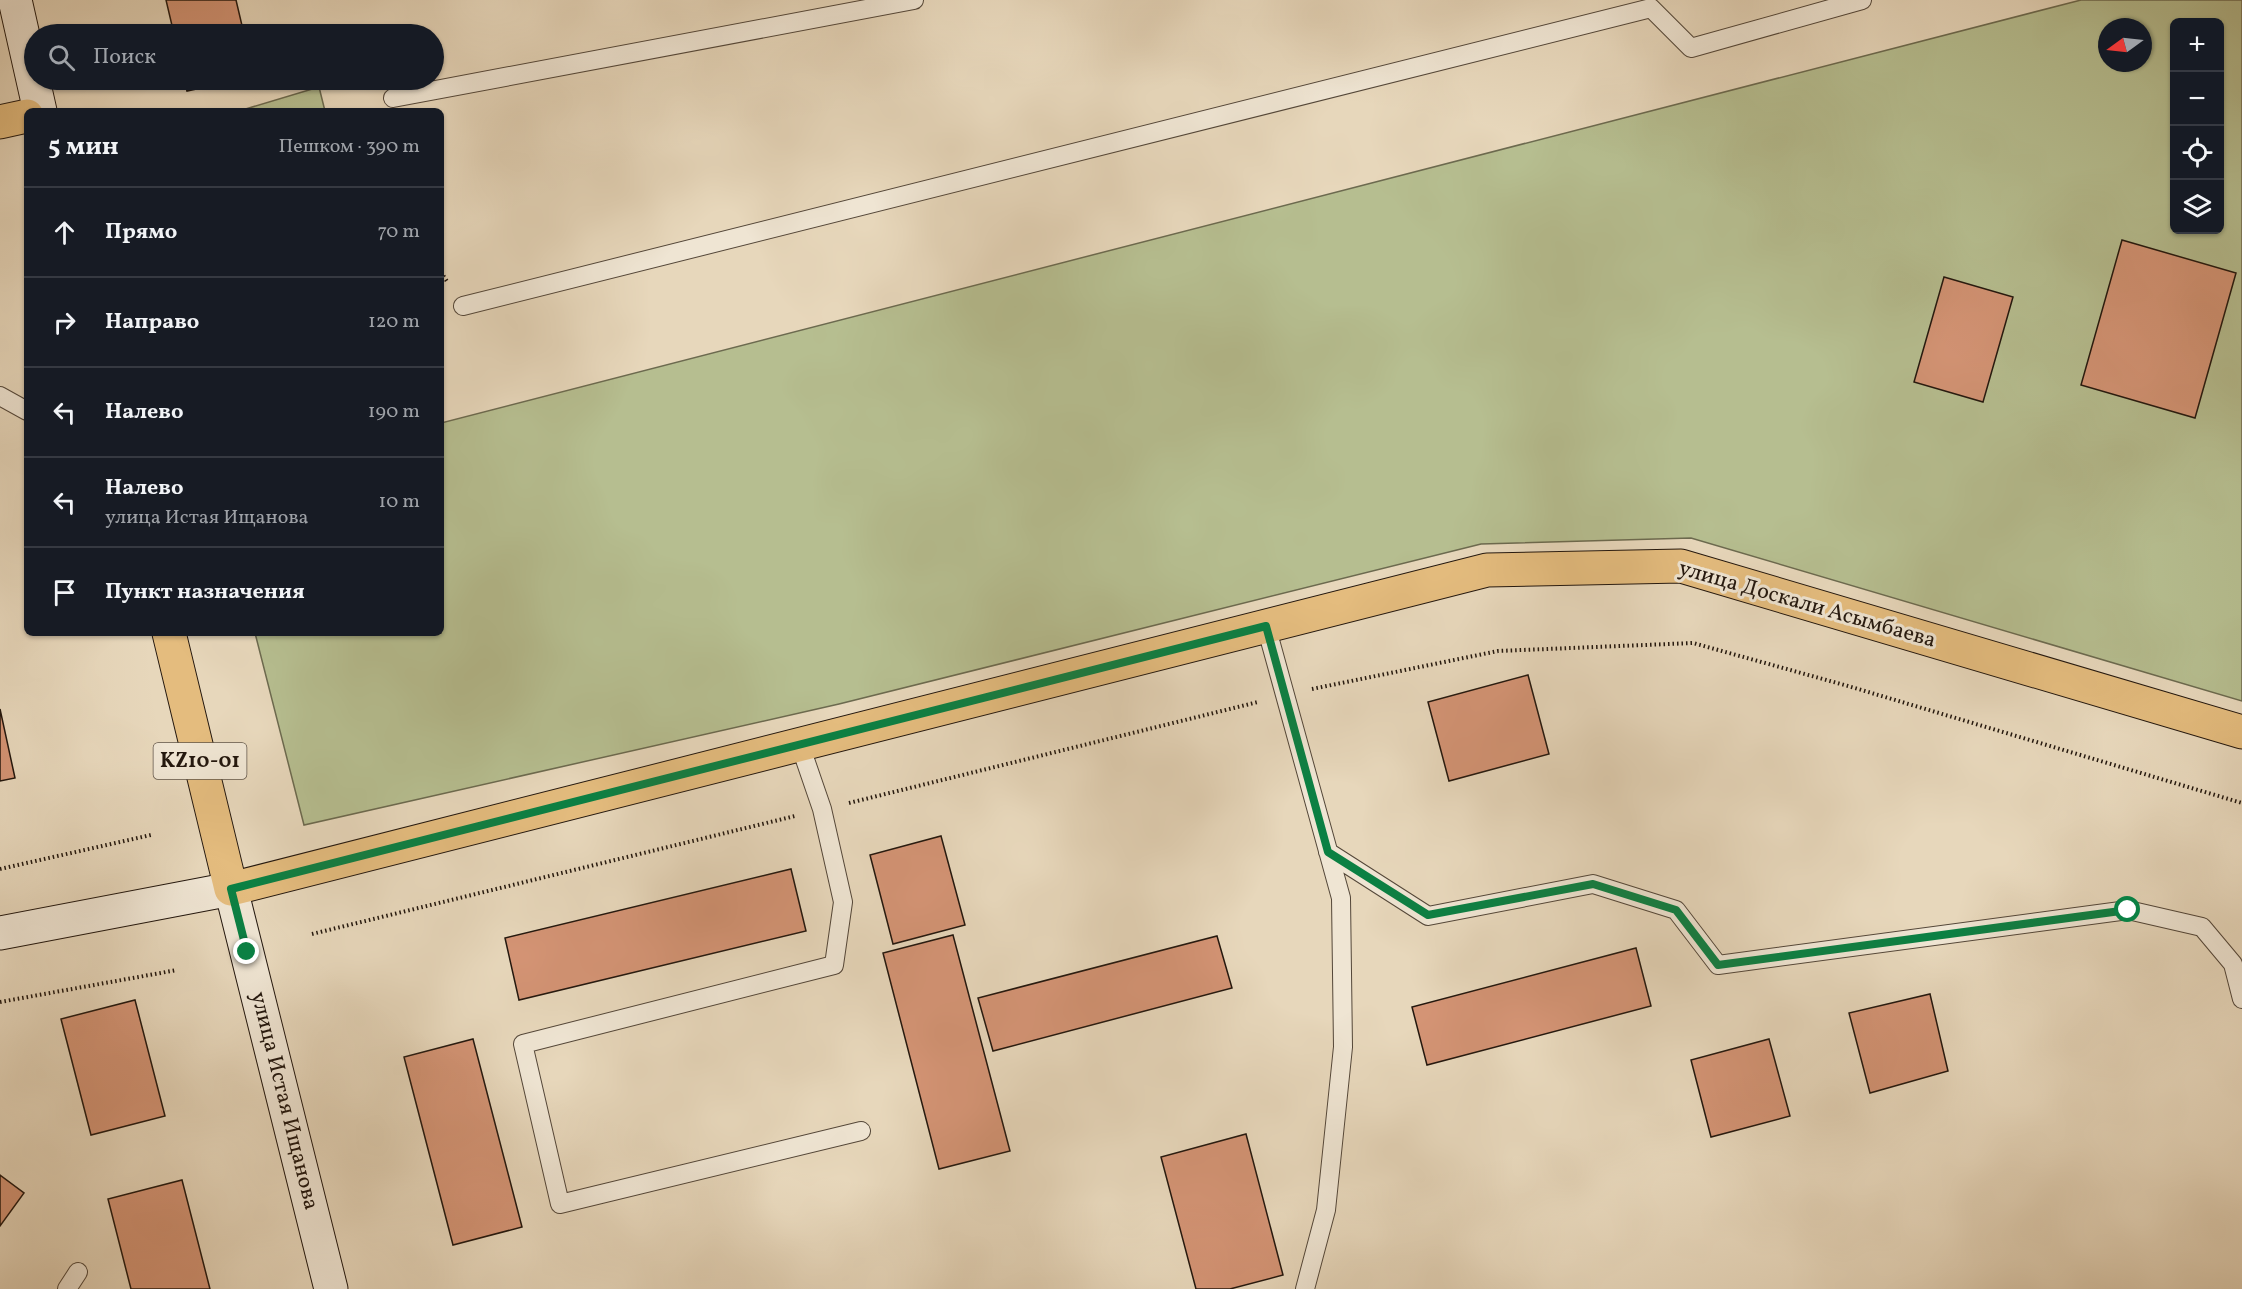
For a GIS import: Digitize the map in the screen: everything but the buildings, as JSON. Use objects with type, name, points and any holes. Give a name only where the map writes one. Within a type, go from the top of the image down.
[{"type":"main road","points":[[0,122],[24,117]]},
{"type":"main road","name":"улица Доскали Асымбаева","points":[[231,889],[1486,570],[1681,566],[2242,732]]},
{"type":"main road","name":"улица Истая Ищанова","points":[[170,636],[231,889]]},
{"type":"street","points":[[15,0],[24,40]]},
{"type":"street","points":[[35,90],[39,108]]},
{"type":"street","name":"улица Доскали Асымбаева","points":[[0,933],[231,889]]},
{"type":"street","name":"улица Истая Ищанова","points":[[231,889],[331,1289]]},
{"type":"lane","points":[[444,88],[914,0]]},
{"type":"lane","points":[[463,306],[1651,8],[1690,48],[1862,0]]},
{"type":"lane","points":[[393,98],[436,90]]},
{"type":"lane","points":[[0,396],[24,409]]},
{"type":"lane","points":[[1266,626],[1341,898],[1343,1047],[1326,1210],[1305,1289]]},
{"type":"lane","points":[[800,745],[822,809],[843,902],[834,965],[523,1044],[560,1204],[861,1131]]},
{"type":"lane","points":[[1328,852],[1428,915],[1593,884],[1676,910],[1718,965],[2128,910],[2202,927],[2233,964],[2242,999]]},
{"type":"lane","points":[[67,1289],[78,1272]]},
{"type":"path","points":[[0,869],[151,835]]},
{"type":"path","points":[[0,1002],[177,970]]},
{"type":"green space","points":[[2081,0],[2242,0],[2242,701],[1691,538],[1481,544],[839,704],[304,825],[256,636],[444,636],[444,422]]},
{"type":"green space","points":[[309,90],[320,90],[324,108],[249,108]]},
{"type":"route","points":[[247,952],[231,889],[1266,626],[1328,852],[1428,915],[1593,884],[1676,910],[1718,965],[2128,910]]}]
